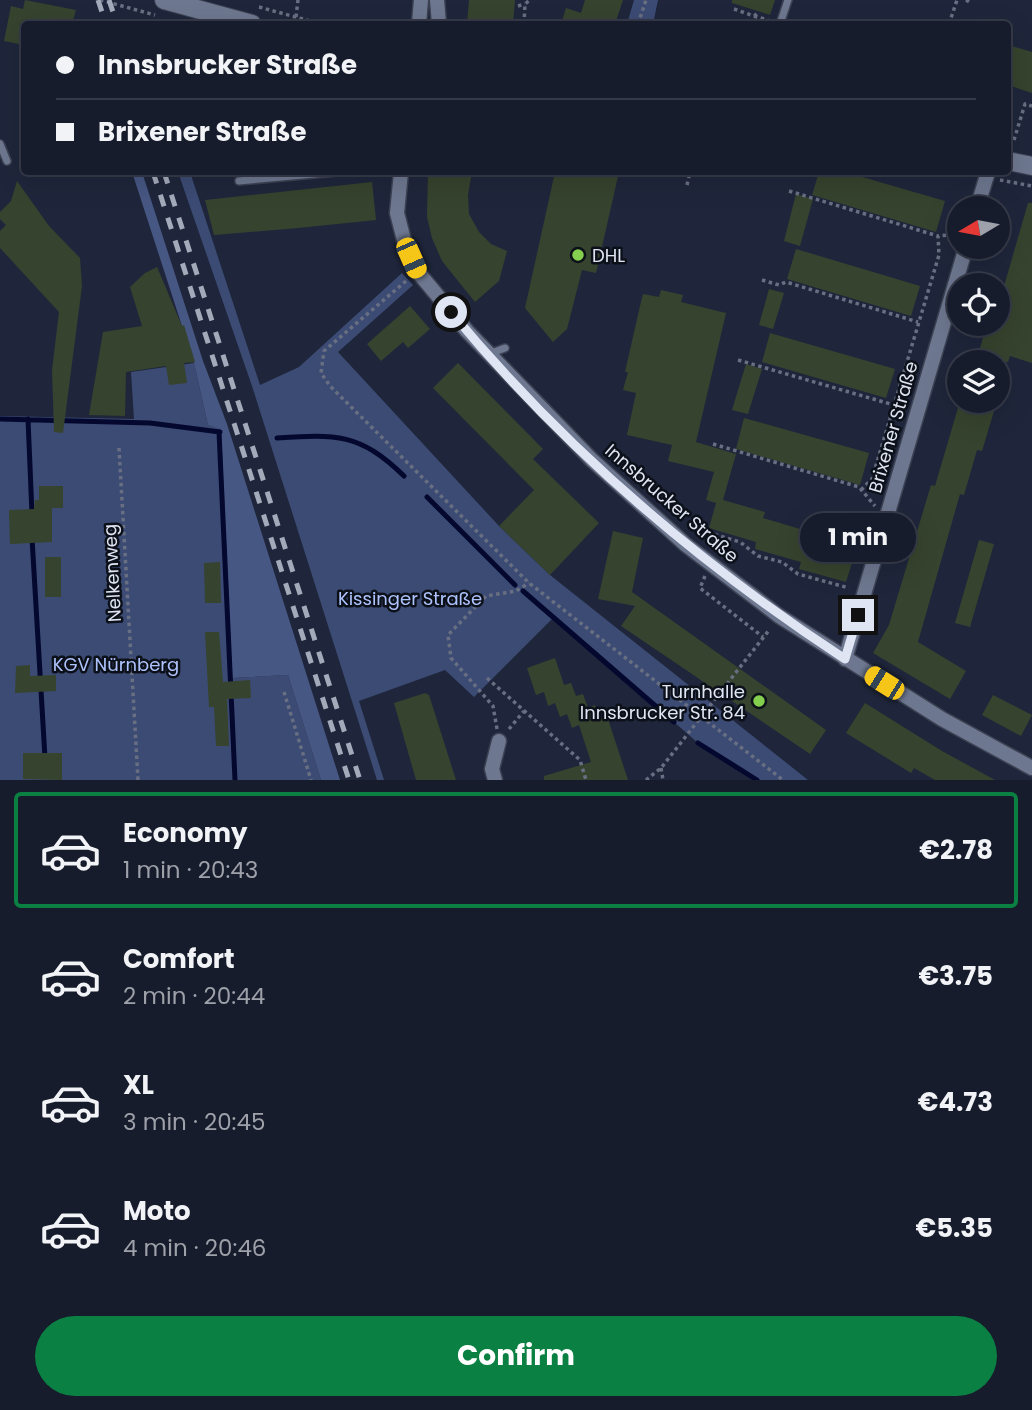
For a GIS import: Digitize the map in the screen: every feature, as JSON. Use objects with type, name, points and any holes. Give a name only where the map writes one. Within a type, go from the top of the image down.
[{"type":"street","points":[[419,21],[421,0]]},
{"type":"street","points":[[437,0],[439,21]]},
{"type":"street","points":[[164,9],[234,21]]},
{"type":"street","points":[[1011,162],[1032,166]]},
{"type":"street","name":"Innsbrucker Straße","points":[[401,175],[397,213],[405,244],[417,271],[488,354],[592,460],[709,563],[779,616],[942,719],[1032,768]]},
{"type":"street","points":[[981,196],[987,175]]},
{"type":"street","name":"Brixener Straße","points":[[845,659],[962,259]]},
{"type":"street","points":[[495,780],[492,769],[499,741]]},
{"type":"lane","points":[[781,21],[788,0]]},
{"type":"lane","points":[[0,144],[7,162]]},
{"type":"lane","points":[[239,181],[281,175]]},
{"type":"lane","points":[[488,354],[505,348]]},
{"type":"path","points":[[100,0],[164,9]]},
{"type":"path","points":[[296,18],[298,0]]},
{"type":"path","points":[[518,6],[530,0]]},
{"type":"path","points":[[639,21],[646,0]]},
{"type":"path","points":[[950,21],[957,0]]},
{"type":"path","points":[[966,0],[971,4]]},
{"type":"path","points":[[524,21],[525,4]]},
{"type":"path","points":[[258,7],[308,21]]},
{"type":"path","points":[[734,9],[771,21]]},
{"type":"path","points":[[754,16],[760,12]]},
{"type":"path","points":[[1014,140],[1025,104],[1032,106]]},
{"type":"path","points":[[687,184],[689,175]]},
{"type":"path","points":[[789,191],[938,236],[947,235]]},
{"type":"path","points":[[860,490],[872,479],[939,255],[938,236]]},
{"type":"path","points":[[417,271],[324,351],[321,373],[330,386],[529,583],[699,718],[783,780]]},
{"type":"path","points":[[762,280],[779,285],[786,282],[918,322]]},
{"type":"path","points":[[738,360],[894,405]]},
{"type":"path","points":[[713,443],[860,490],[887,517]]},
{"type":"path","name":"Nelkenweg","points":[[118,449],[138,780]]},
{"type":"path","points":[[690,521],[710,533],[740,542],[758,556],[782,562],[798,574],[864,593]]},
{"type":"path","points":[[709,563],[700,588],[763,637]]},
{"type":"path","points":[[499,741],[493,706],[451,658],[449,635],[486,596],[516,591],[529,583]]},
{"type":"path","points":[[646,780],[661,768],[779,616]]},
{"type":"path","points":[[487,678],[580,760],[586,780]]},
{"type":"path","points":[[284,692],[311,780]]},
{"type":"path","points":[[499,741],[524,711]]},
{"type":"path","points":[[661,768],[663,780]]},
{"type":"green space","points":[[634,0],[658,0],[654,21],[628,21]]},
{"type":"green space","name":"Kissinger Straße","points":[[179,175],[191,175],[260,385],[299,367],[402,273],[413,285],[338,352],[499,526],[550,575],[808,780],[757,780],[698,743],[554,617],[474,697],[445,670],[359,701],[384,780],[377,780],[252,386]]},
{"type":"green space","name":"KGV Nürnberg","points":[[194,363],[208,425],[221,428],[232,678],[288,675],[321,780],[0,780],[0,416],[134,419],[131,372]]},
{"type":"shaded area","points":[[133,175],[143,175],[203,361],[227,424],[340,780],[321,780],[288,675],[232,678],[221,429],[208,425],[194,363]]},
{"type":"building","points":[[25,0],[76,10],[73,21],[21,21],[21,44],[4,41],[11,6],[23,9]]},
{"type":"building","points":[[469,0],[515,0],[513,21],[467,21]]},
{"type":"building","points":[[585,0],[623,0],[616,21],[562,21],[566,8],[581,13]]},
{"type":"building","points":[[732,0],[775,0],[770,15],[732,3]]},
{"type":"building","points":[[1011,46],[1032,52],[1032,93],[1011,86]]},
{"type":"building","points":[[428,175],[471,175],[468,195],[469,214],[479,232],[491,244],[507,251],[499,281],[475,302],[442,261],[427,217]]},
{"type":"building","points":[[554,175],[618,175],[596,273],[582,270],[567,329],[553,342],[525,308]]},
{"type":"building","points":[[818,175],[855,175],[945,201],[936,232],[812,195]]},
{"type":"building","points":[[17,181],[49,226],[80,258],[82,286],[63,433],[54,432],[52,370],[59,312],[0,248],[0,231],[6,225],[0,219],[0,212],[11,201]]},
{"type":"building","points":[[372,182],[376,220],[214,235],[205,200]]},
{"type":"building","points":[[796,194],[813,199],[800,246],[784,241]]},
{"type":"building","points":[[1028,203],[1032,203],[1032,363],[1010,356],[1010,350],[979,350],[984,336],[1010,336],[1010,273],[1008,273]]},
{"type":"building","points":[[796,249],[920,286],[911,316],[787,279]]},
{"type":"building","points":[[157,267],[182,326],[184,325],[195,362],[184,363],[187,383],[169,385],[166,366],[126,372],[125,416],[89,415],[103,332],[142,326],[130,287],[145,273]]},
{"type":"building","points":[[769,289],[784,293],[773,329],[759,325]]},
{"type":"building","points":[[661,290],[683,295],[681,302],[726,313],[696,442],[736,454],[723,500],[765,512],[763,518],[810,532],[808,539],[855,553],[846,582],[799,569],[801,562],[755,549],[756,542],[709,528],[716,503],[706,500],[714,472],[668,461],[672,445],[627,435],[636,393],[623,390],[640,306],[643,294],[659,297]]},
{"type":"building","points":[[410,306],[430,329],[408,348],[403,342],[381,361],[367,344]]},
{"type":"building","points":[[770,333],[895,369],[886,398],[762,362]]},
{"type":"building","points":[[458,363],[543,449],[533,459],[599,523],[550,575],[499,526],[534,490],[433,388]]},
{"type":"building","points":[[746,364],[762,369],[748,414],[732,410]]},
{"type":"building","points":[[956,413],[993,413],[982,451],[977,450],[964,495],[960,494],[918,642],[966,671],[950,699],[873,653],[889,625],[931,485],[935,486]]},
{"type":"building","points":[[744,418],[869,453],[860,485],[736,449]]},
{"type":"building","points":[[39,486],[63,486],[63,508],[52,508],[52,542],[10,544],[9,510],[34,509],[35,500],[39,500]]},
{"type":"building","points":[[613,531],[643,538],[632,592],[826,730],[810,754],[621,626],[635,606],[598,599]]},
{"type":"building","points":[[979,540],[994,544],[970,627],[955,623]]},
{"type":"building","points":[[45,557],[61,557],[61,597],[45,597]]},
{"type":"building","points":[[220,562],[221,603],[205,603],[204,563]]},
{"type":"building","points":[[205,632],[219,632],[223,682],[250,680],[251,698],[227,699],[229,746],[216,746],[214,707],[209,707]]},
{"type":"building","points":[[555,658],[564,685],[571,683],[576,696],[583,694],[588,708],[595,705],[599,719],[607,716],[628,780],[544,780],[544,776],[591,762],[579,725],[572,728],[567,714],[560,717],[555,703],[548,706],[544,692],[536,695],[527,668]]},
{"type":"building","points":[[30,665],[30,676],[56,675],[56,691],[15,693],[16,666]]},
{"type":"building","points":[[425,693],[429,695],[456,780],[416,780],[394,703]]},
{"type":"building","points":[[993,695],[1032,715],[1021,736],[982,715]]},
{"type":"building","points":[[865,703],[995,780],[935,780],[914,768],[911,773],[846,733]]},
{"type":"building","points":[[23,753],[62,753],[62,780],[23,779]]},
{"type":"waterway","points":[[0,419],[150,423],[220,432]]},
{"type":"waterway","points":[[28,419],[32,514]]},
{"type":"waterway","points":[[219,432],[235,780]]},
{"type":"waterway","points":[[277,438],[316,436],[346,439],[374,451],[404,476]]},
{"type":"waterway","points":[[427,497],[515,585]]},
{"type":"waterway","points":[[32,538],[45,758]]},
{"type":"waterway","points":[[523,591],[674,722]]},
{"type":"waterway","points":[[698,743],[757,780]]},
{"type":"railway","points":[[98,0],[105,21]]},
{"type":"railway","points":[[109,0],[116,21]]},
{"type":"railway","points":[[154,175],[349,780]]},
{"type":"railway","points":[[165,175],[360,780]]},
{"type":"place","name":"DHL","points":[[578,255]]},
{"type":"place","name":"Turnhalle Innsbrucker Str. 84","points":[[759,701]]},
{"type":"route","points":[[451,312],[592,460],[685,545],[779,616],[845,659],[858,615]]}]
